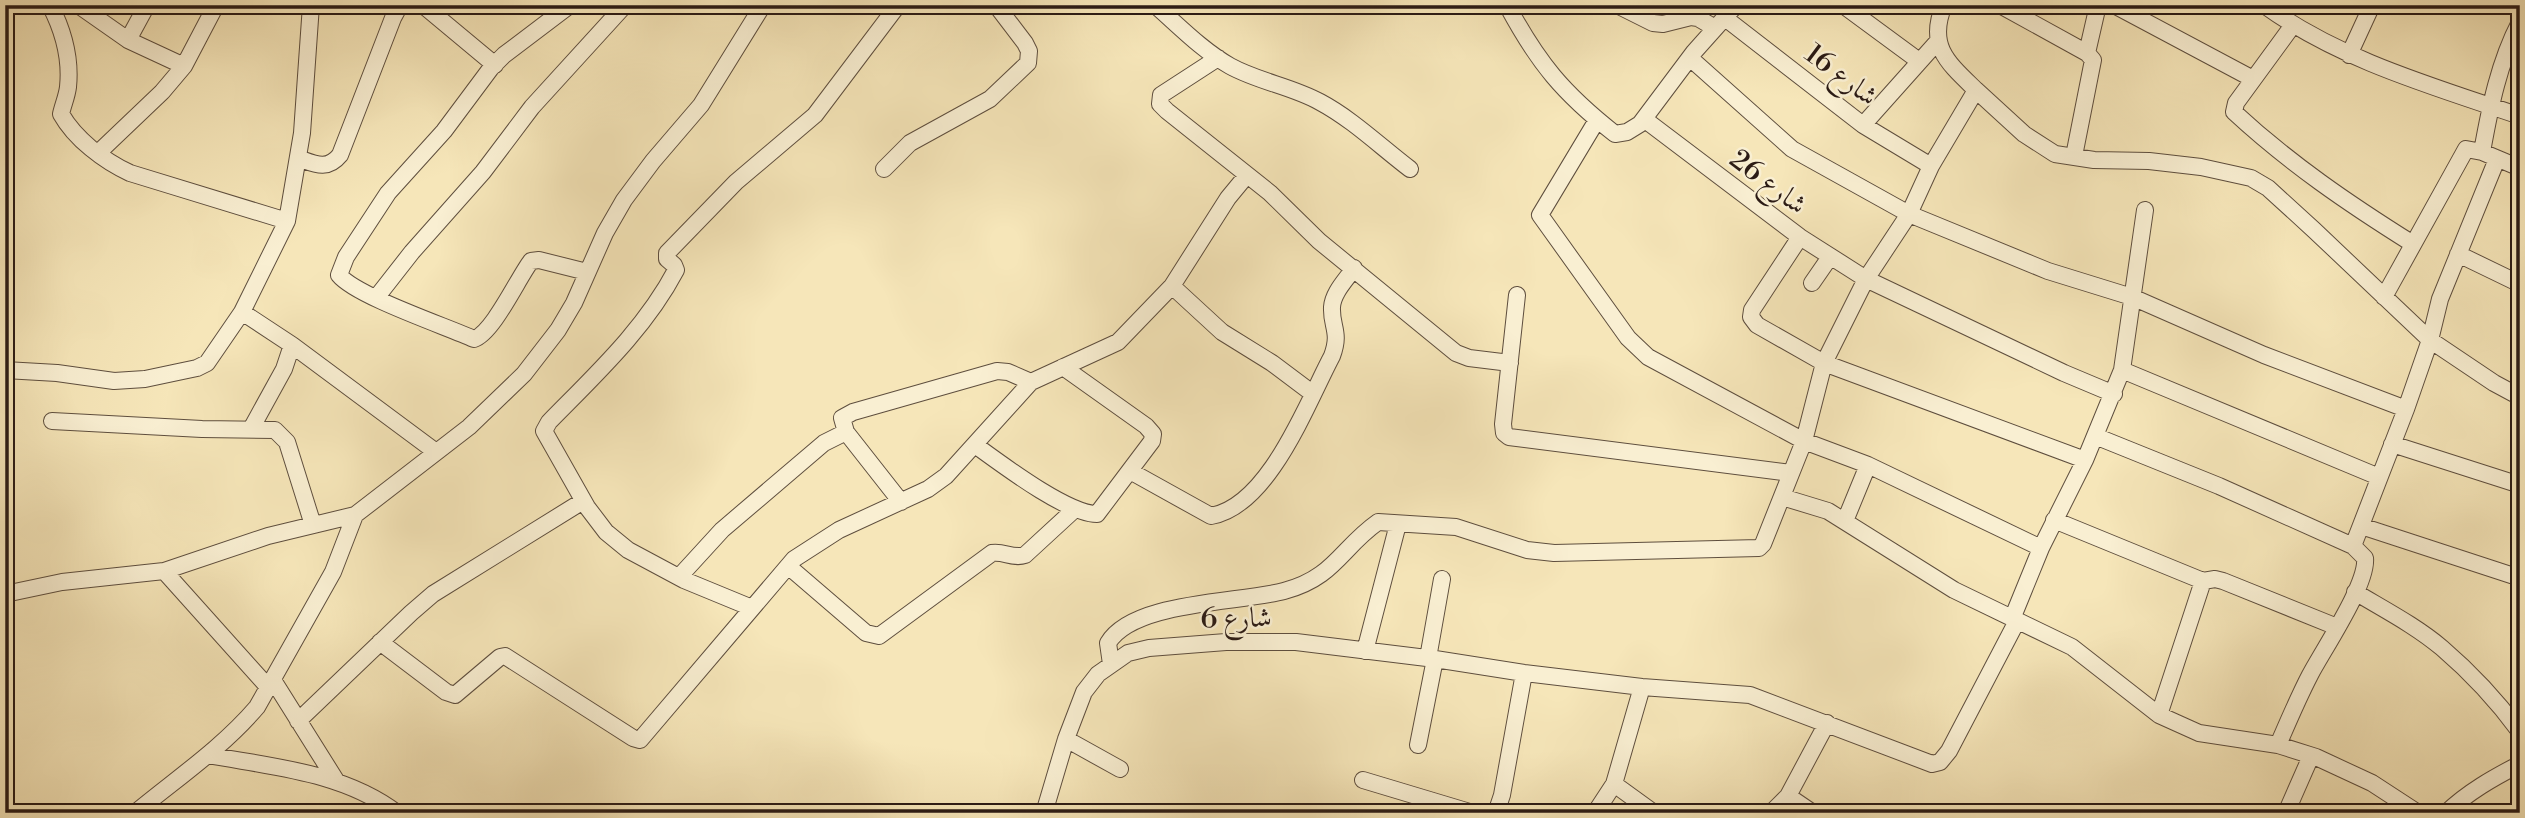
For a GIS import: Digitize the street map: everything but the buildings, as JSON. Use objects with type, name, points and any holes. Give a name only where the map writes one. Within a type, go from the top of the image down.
[{"type":"street","points":[[78,5],[128,40],[184,66]]},
{"type":"street","points":[[128,40],[147,5]]},
{"type":"street","points":[[98,153],[162,92],[184,66],[216,5]]},
{"type":"street","points":[[5,370],[57,373],[114,381],[145,379],[197,369],[207,363],[242,312],[287,221],[302,133],[311,5]]},
{"type":"street","points":[[298,158],[324,166],[330,165],[340,155],[400,5]]},
{"type":"street","points":[[423,5],[495,65]]},
{"type":"street","points":[[570,5],[512,48],[495,65],[444,131],[388,193],[340,268],[339,275],[344,281],[376,298],[474,339],[479,338],[518,285],[530,261],[538,260],[587,272]]},
{"type":"street","points":[[376,298],[412,252],[483,172],[531,107],[625,5]]},
{"type":"street","points":[[5,594],[62,582],[164,571],[268,536],[355,515],[469,427],[524,374],[558,330],[624,200],[701,105],[763,5]]},
{"type":"street","points":[[752,608],[679,578],[621,544],[606,532],[583,501],[545,436],[545,427],[609,360],[651,310],[676,270],[667,259],[667,253],[736,182],[815,115],[898,5]]},
{"type":"street","points":[[884,169],[910,143],[990,99],[1028,63],[1029,51],[1025,43],[996,5]]},
{"type":"street","points":[[1155,5],[1218,58],[1263,81],[1321,102],[1410,169]]},
{"type":"street","points":[[1507,5],[1530,47],[1559,85],[1615,134],[1627,132],[1644,119],[1690,58],[1736,5]]},
{"type":"street","points":[[1617,5],[1644,21],[1653,23],[1663,24],[1691,17],[1720,23]]},
{"type":"street","points":[[1843,5],[1919,61]]},
{"type":"street","points":[[1944,5],[1937,23],[1938,41],[1945,59],[2024,134],[2042,147],[2056,154],[2200,167],[2251,178],[2268,188],[2430,340],[2520,397]]},
{"type":"street","points":[[2000,5],[2087,53],[2093,60],[2074,156]]},
{"type":"street","points":[[2087,53],[2098,5]]},
{"type":"street","points":[[2114,5],[2253,79]]},
{"type":"street","points":[[2264,5],[2311,36],[2349,55],[2520,116]]},
{"type":"street","points":[[2349,55],[2372,5]]},
{"type":"street","points":[[55,8],[69,63],[68,90],[61,114],[98,153],[109,163],[130,173],[287,221]]},
{"type":"street","points":[[2482,152],[2490,106],[2505,52],[2520,22]]},
{"type":"street","name":"شارع 16","points":[[1720,23],[1863,125],[1931,166]]},
{"type":"street","points":[[2293,24],[2235,103],[2234,112],[2301,170],[2344,201],[2413,244]]},
{"type":"street","points":[[1863,125],[1938,41]]},
{"type":"street","points":[[1218,58],[1166,90],[1161,95],[1160,104],[1270,192],[1319,241],[1456,353],[1469,358],[1510,363]]},
{"type":"street","points":[[1690,58],[1792,149],[1909,214],[2048,271],[2132,298],[2264,355],[2406,409]]},
{"type":"street","points":[[1044,813],[1066,739],[1084,692],[1098,674],[1111,664],[1108,643],[1118,631],[1128,624],[1160,612],[1285,591],[1314,580],[1335,565],[1378,522],[1456,527],[1527,550],[1554,553],[1707,548],[1756,550],[1763,544],[1804,441],[1824,363],[1866,279],[1909,214],[1931,166],[1976,90]]},
{"type":"street","name":"شارع 26","points":[[1644,119],[1800,237],[1866,279],[2114,394]]},
{"type":"street","points":[[1597,120],[1541,211],[1542,221],[1628,338],[1648,357],[1804,441],[1868,465],[2041,548]]},
{"type":"street","points":[[2384,297],[2463,152],[2471,148],[2520,168]]},
{"type":"street","points":[[2353,546],[2406,409],[2430,340],[2440,299],[2497,159]]},
{"type":"street","points":[[380,642],[446,692],[455,695],[500,657],[505,656],[640,740],[794,559],[839,530],[901,502],[946,476],[1031,382],[1118,342],[1172,286],[1228,198],[1247,175]]},
{"type":"street","points":[[2014,620],[2041,548],[2085,460],[2122,370],[2145,210]]},
{"type":"street","points":[[1800,237],[1752,310],[1751,317],[1757,325],[1824,363],[2085,460]]},
{"type":"street","points":[[2458,254],[2520,284]]},
{"type":"street","points":[[1812,283],[1830,257]]},
{"type":"street","points":[[1129,471],[1203,513],[1216,515],[1244,500],[1287,447],[1337,343],[1332,305],[1354,268]]},
{"type":"street","points":[[1172,286],[1222,332],[1272,363],[1312,393]]},
{"type":"street","points":[[1517,295],[1503,424],[1504,433],[1509,437],[1791,473]]},
{"type":"street","points":[[242,312],[292,345],[436,452]]},
{"type":"street","points":[[251,429],[284,369],[292,345]]},
{"type":"street","points":[[975,445],[1016,475],[1075,509],[1097,514],[1152,441],[1153,434],[1146,426],[1063,367]]},
{"type":"street","points":[[2122,370],[2379,477]]},
{"type":"street","points":[[901,502],[846,432],[842,418],[853,412],[982,374],[1008,372],[1031,382]]},
{"type":"street","points":[[52,422],[275,430],[287,442],[313,525]]},
{"type":"street","points":[[679,578],[722,530],[824,443],[846,432]]},
{"type":"street","points":[[2095,436],[2219,486],[2353,546],[2365,558],[2355,592],[2309,676],[2278,745]]},
{"type":"street","points":[[2392,444],[2520,485]]},
{"type":"street","points":[[1845,521],[1868,465]]},
{"type":"street","points":[[1782,496],[1828,511],[1923,572],[2071,647],[2159,715],[2199,733],[2278,745],[2311,755],[2372,783],[2418,813]]},
{"type":"street","points":[[298,721],[433,594],[583,501]]},
{"type":"street","points":[[788,566],[866,633],[878,636],[992,553],[1006,551],[1017,556],[1025,555],[1075,509]]},
{"type":"street","points":[[135,813],[208,755],[257,707],[333,572],[355,515]]},
{"type":"street","points":[[2054,520],[2203,581],[2223,581],[2337,627]]},
{"type":"street","points":[[1365,651],[1398,524]]},
{"type":"street","points":[[2361,526],[2520,578]]},
{"type":"street","points":[[164,571],[270,684],[298,721],[337,782]]},
{"type":"street","points":[[1418,745],[1442,579]]},
{"type":"street","points":[[2159,715],[2203,581]]},
{"type":"street","points":[[2355,592],[2417,629],[2442,648],[2487,693],[2520,732]]},
{"type":"street","name":"شارع 6","points":[[1111,664],[1128,653],[1149,648],[1226,642],[1296,642],[1642,687],[1750,695],[1932,764],[1940,762],[1949,751],[2014,620]]},
{"type":"street","points":[[1496,813],[1502,795],[1524,673]]},
{"type":"street","points":[[1595,813],[1614,784],[1642,687]]},
{"type":"street","points":[[1771,813],[1787,796],[1827,723]]},
{"type":"street","points":[[1066,739],[1120,769]]},
{"type":"street","points":[[208,755],[353,786],[397,813]]},
{"type":"street","points":[[2286,813],[2311,755]]},
{"type":"street","points":[[2446,813],[2459,800],[2520,764]]},
{"type":"street","points":[[1363,780],[1473,813]]},
{"type":"street","points":[[1614,784],[1654,813]]},
{"type":"street","points":[[1787,796],[1804,811]]}]
